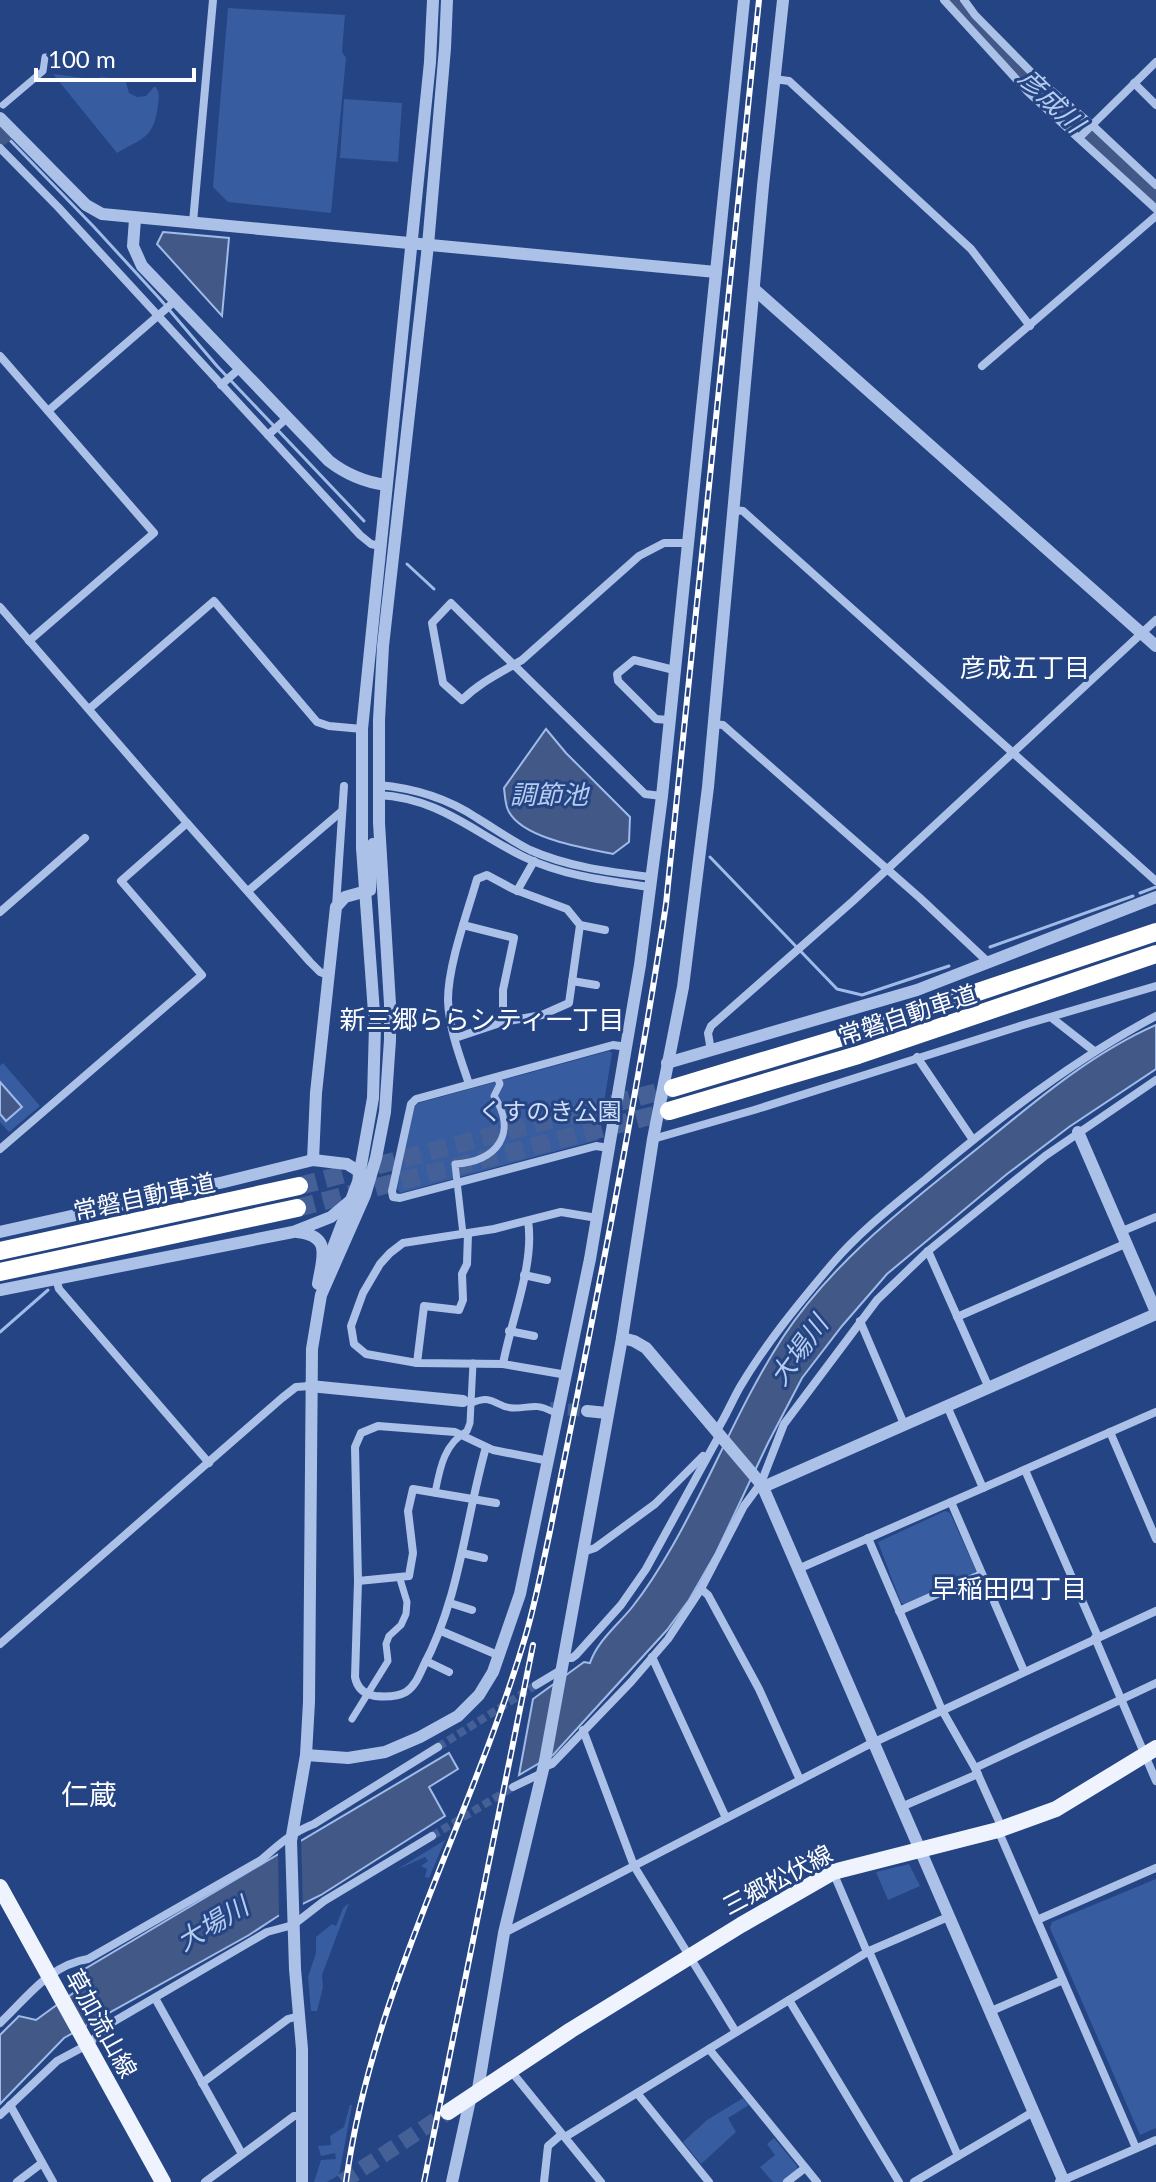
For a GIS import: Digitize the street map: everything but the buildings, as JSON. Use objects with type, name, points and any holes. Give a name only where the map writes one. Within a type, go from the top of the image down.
[{"type":"highway","name":"常磐自動車道","points":[[673,1088],[867,1030],[1156,932]]},
{"type":"highway","name":"常磐自動車道","points":[[669,1111],[858,1055],[1156,954]]},
{"type":"highway","name":"常磐自動車道","points":[[0,1251],[299,1186]]},
{"type":"highway","name":"常磐自動車道","points":[[0,1272],[297,1208]]},
{"type":"main road","name":"三郷松伏線","points":[[448,2112],[571,2030],[833,1872],[1000,1829],[1056,1809],[1150,1752]]},
{"type":"main road","name":"草加流山線","points":[[0,1887],[163,2182]]},
{"type":"street","points":[[193,222],[213,0]]},
{"type":"street","points":[[302,2182],[302,2049],[293,1920],[292,1836],[306,1755],[310,1677],[312,1349],[321,1295],[357,1217],[365,1176],[373,1098],[375,1060],[362,848],[362,729],[433,0]]},
{"type":"street","points":[[318,1284],[352,1199],[365,1176],[385,1112],[390,1040],[389,978],[378,790],[383,646],[428,245],[447,0]]},
{"type":"street","points":[[306,1755],[360,1758],[385,1752],[458,1716],[487,1683],[500,1656],[520,1594],[567,1375],[627,1047],[662,796],[744,0]]},
{"type":"street","points":[[452,2182],[473,2097],[504,1933],[544,1767],[622,1338],[653,1139],[683,987],[697,889],[783,0]]},
{"type":"street","points":[[944,0],[1110,154],[1156,209]]},
{"type":"street","points":[[964,0],[1008,60],[1051,91],[1110,154],[1156,185]]},
{"type":"street","points":[[45,57],[43,71],[1,112],[86,205],[102,214],[716,272]]},
{"type":"street","points":[[1086,131],[1156,62]]},
{"type":"street","points":[[774,79],[789,81],[971,249],[1030,326]]},
{"type":"street","points":[[1134,83],[1156,105]]},
{"type":"street","points":[[0,148],[360,535],[371,544],[380,546]]},
{"type":"street","points":[[982,366],[1156,216]]},
{"type":"street","points":[[135,219],[133,246],[136,257],[172,303],[236,372],[283,421],[343,472],[361,480],[386,485]]},
{"type":"street","points":[[754,289],[1156,646]]},
{"type":"street","points":[[48,411],[172,303]]},
{"type":"street","points":[[0,356],[154,533],[29,641]]},
{"type":"street","points":[[221,385],[236,372]]},
{"type":"street","points":[[268,435],[283,421]]},
{"type":"street","points":[[734,510],[743,511],[1156,881]]},
{"type":"street","points":[[662,796],[645,794],[515,665],[451,603],[432,623],[443,683],[462,700],[479,683],[515,665],[639,556],[664,543],[687,543]]},
{"type":"street","points":[[89,709],[214,601],[317,722],[362,729]]},
{"type":"street","points":[[0,607],[187,823],[320,972],[328,975]]},
{"type":"street","points":[[711,1051],[708,1033],[711,1026],[1156,620]]},
{"type":"street","points":[[669,720],[656,719],[618,681],[617,674],[634,660],[674,670]]},
{"type":"street","points":[[713,724],[723,725],[989,963]]},
{"type":"street","points":[[313,1160],[316,1093],[336,907],[344,786]]},
{"type":"street","points":[[378,790],[403,787],[440,798],[476,816],[530,850],[559,861],[650,882]]},
{"type":"street","points":[[378,790],[435,807],[534,861],[586,877],[650,882]]},
{"type":"street","points":[[248,891],[342,811]]},
{"type":"street","points":[[0,1149],[202,975],[121,881],[187,823]]},
{"type":"street","points":[[336,907],[345,897],[364,893],[373,885],[373,847],[379,823]]},
{"type":"street","points":[[0,912],[85,838]]},
{"type":"street","points":[[517,891],[534,861]]},
{"type":"street","points":[[469,1084],[449,1015],[449,988],[477,879],[487,875],[517,891],[567,909],[580,925],[605,930]]},
{"type":"street","points":[[667,1063],[904,994],[1156,897]]},
{"type":"street","points":[[463,925],[514,938],[503,990],[503,1022]]},
{"type":"street","points":[[455,1038],[503,1022],[542,1015],[569,1003],[580,925]]},
{"type":"street","points":[[572,981],[596,985]]},
{"type":"street","points":[[653,1139],[1156,986]]},
{"type":"street","points":[[536,1685],[562,1669],[576,1655],[646,1569],[751,1371],[834,1261],[872,1224],[973,1140],[1094,1051],[1156,1016]]},
{"type":"street","points":[[1052,1018],[1094,1051]]},
{"type":"street","points":[[609,1148],[596,1146],[400,1198],[393,1197],[411,1104],[416,1099],[613,1045],[627,1047]]},
{"type":"street","points":[[917,1057],[973,1140]]},
{"type":"street","points":[[417,1363],[424,1306],[459,1310],[463,1300],[466,1234],[455,1164],[471,1163],[485,1157],[504,1130],[504,1116],[494,1096],[500,1084],[497,1077]]},
{"type":"street","points":[[513,1787],[552,1764],[668,1639],[701,1589],[744,1506],[760,1482],[784,1424],[877,1300],[928,1251],[1078,1132],[1156,1080]]},
{"type":"street","points":[[760,1482],[947,1406],[1156,1313],[1078,1132]]},
{"type":"street","points":[[3,1228],[224,1182],[313,1160],[347,1164],[365,1176]]},
{"type":"street","points":[[0,1290],[293,1232],[331,1217],[352,1199]]},
{"type":"street","points":[[567,1375],[503,1364],[417,1363],[366,1354],[354,1344],[352,1323],[367,1285],[396,1247],[561,1212],[597,1218]]},
{"type":"street","points":[[957,1317],[1123,1238],[1156,1217]]},
{"type":"street","points":[[503,1364],[524,1275],[530,1231],[528,1221]]},
{"type":"street","points":[[293,1232],[309,1234],[321,1245],[323,1258],[309,1319],[312,1349]]},
{"type":"street","points":[[928,1251],[989,1388]]},
{"type":"street","points":[[524,1275],[547,1280]]},
{"type":"street","points":[[56,1279],[59,1289],[209,1463]]},
{"type":"street","points":[[860,1321],[904,1424]]},
{"type":"street","points":[[509,1331],[534,1336]]},
{"type":"street","points":[[622,1338],[646,1348],[760,1482],[1062,2181],[1156,2140]]},
{"type":"street","points":[[435,1493],[441,1463],[455,1437],[467,1431],[470,1423],[467,1402],[473,1363]]},
{"type":"street","points":[[0,1644],[296,1387],[467,1402],[487,1398],[494,1399],[502,1406],[515,1408],[531,1405],[551,1411]]},
{"type":"street","points":[[947,1406],[983,1488]]},
{"type":"street","points":[[587,1411],[607,1413]]},
{"type":"street","points":[[798,1569],[1156,1412]]},
{"type":"street","points":[[486,1447],[441,1631],[413,1685],[403,1693],[368,1694],[356,1684],[355,1677],[357,1438],[373,1426],[462,1433],[486,1447],[549,1461]]},
{"type":"street","points":[[1110,1432],[1156,1539]]},
{"type":"street","points":[[583,1552],[595,1548],[655,1504],[709,1452]]},
{"type":"street","points":[[1025,1470],[1120,1699],[1150,1752],[1156,1781]]},
{"type":"street","points":[[358,1581],[409,1576],[412,1542],[408,1523],[413,1489],[496,1503]]},
{"type":"street","points":[[951,1502],[1024,1671]]},
{"type":"street","points":[[868,1538],[942,1710],[976,1771],[1136,2148]]},
{"type":"street","points":[[462,1553],[484,1558]]},
{"type":"street","points":[[899,1611],[982,1574]]},
{"type":"street","points":[[352,1719],[388,1661],[385,1651],[389,1636],[401,1625],[406,1614],[407,1602],[400,1579]]},
{"type":"street","points":[[701,1589],[708,1595],[744,1658],[800,1780]]},
{"type":"street","points":[[450,1603],[472,1610]]},
{"type":"street","points":[[504,1933],[873,1743],[1156,1611]]},
{"type":"street","points":[[441,1631],[500,1656]]},
{"type":"street","points":[[652,1657],[726,1818]]},
{"type":"street","points":[[426,1661],[449,1672]]},
{"type":"street","points":[[901,1807],[1156,1683]]},
{"type":"street","points":[[583,1730],[634,1866],[736,2032]]},
{"type":"street","points":[[0,2023],[31,1990],[53,1983],[73,1961],[88,1959],[261,1860],[292,1836],[438,1747]]},
{"type":"street","points":[[0,2115],[57,2061],[113,2022],[293,1920],[432,1836]]},
{"type":"street","points":[[1037,1920],[1156,1868]]},
{"type":"street","points":[[833,1872],[958,2156]]},
{"type":"street","points":[[544,2182],[548,2146],[868,1951],[948,1917]]},
{"type":"street","points":[[989,2012],[1063,1980]]},
{"type":"street","points":[[155,1998],[242,2154]]},
{"type":"street","points":[[789,2000],[899,2182]]},
{"type":"street","points":[[202,2083],[288,2019],[299,2016]]},
{"type":"street","points":[[709,2049],[817,2182]]},
{"type":"street","points":[[511,2071],[601,2182]]},
{"type":"street","points":[[637,2093],[709,2182]]},
{"type":"street","points":[[10,2105],[53,2182]]},
{"type":"street","points":[[914,2182],[1033,2112]]},
{"type":"street","points":[[205,2182],[294,2116],[301,2116]]},
{"type":"street","points":[[17,2182],[42,2163]]},
{"type":"street","points":[[787,2182],[805,2168]]},
{"type":"green space","points":[[228,8],[345,15],[342,52],[346,58],[331,213],[228,202],[213,187]]},
{"type":"green space","points":[[53,74],[99,80],[100,77],[125,79],[129,93],[137,97],[146,96],[155,86],[159,99],[154,124],[141,139],[117,153]]},
{"type":"green space","points":[[344,99],[402,103],[398,162],[340,158]]},
{"type":"green space","name":"くすのき公園","points":[[609,1051],[612,1053],[598,1140],[400,1193],[397,1189],[414,1107],[419,1103]]},
{"type":"green space","points":[[3,1063],[40,1106],[9,1132],[0,1122],[0,1066]]},
{"type":"green space","points":[[945,1511],[950,1513],[976,1571],[906,1605],[901,1603],[878,1542]]},
{"type":"green space","points":[[445,1840],[429,1878],[425,1877],[427,1869],[421,1866],[428,1861],[425,1857],[396,1870]]},
{"type":"green space","points":[[909,1864],[920,1886],[888,1900],[876,1872]]},
{"type":"green space","points":[[1156,1879],[1156,2128],[1140,2135],[1050,1928],[1052,1922]]},
{"type":"green space","points":[[349,1903],[322,1975],[323,1987],[317,2011],[311,2011],[308,1977],[316,1953],[316,1937],[332,1924],[336,1926],[343,1908]]},
{"type":"green space","points":[[743,2098],[749,2105],[728,2118],[736,2132],[701,2164],[683,2142],[707,2120]]},
{"type":"green space","points":[[350,2105],[339,2175],[327,2182],[314,2182],[321,2160],[336,2159],[335,2153],[321,2156],[318,2146],[331,2145],[330,2136],[344,2127]]},
{"type":"green space","points":[[774,2138],[797,2166],[797,2171],[784,2182],[773,2182],[760,2167],[775,2155],[767,2144]]},
{"type":"water","points":[[163,232],[229,238],[222,316],[157,244]]},
{"type":"water","name":"調節池","points":[[546,729],[630,817],[629,842],[613,854],[541,836],[517,821],[508,810],[504,788]]},
{"type":"water","name":"大場川","points":[[1156,1025],[1156,1069],[1069,1127],[1007,1174],[887,1274],[842,1326],[802,1378],[716,1553],[689,1600],[667,1630],[553,1755],[519,1775],[533,1699],[584,1662],[590,1663],[603,1640],[644,1591],[687,1519],[768,1362],[803,1309],[825,1283],[873,1235],[1041,1097],[1108,1050]]},
{"type":"water","points":[[0,1082],[22,1107],[6,1121],[0,1114]]},
{"type":"water","name":"大場川","points":[[449,1753],[458,1769],[429,1787],[445,1816],[321,1895],[278,1916],[64,2038],[0,2104],[0,2035],[19,2016],[36,2020],[80,1988],[78,1973]]},
{"type":"pier","points":[[301,1837],[303,1908],[279,1920],[278,1850]]},
{"type":"waterway","name":"彦成川","points":[[953,0],[1048,99],[1156,197]]},
{"type":"waterway","points":[[4,134],[94,227],[217,366],[364,521]]},
{"type":"waterway","points":[[0,137],[4,134]]},
{"type":"waterway","points":[[407,564],[434,589]]},
{"type":"waterway","points":[[710,857],[837,989],[862,995],[949,966]]},
{"type":"waterway","points":[[1140,893],[1156,887]]},
{"type":"waterway","points":[[990,947],[1133,896]]},
{"type":"waterway","points":[[0,1332],[48,1290]]},
{"type":"tunnel","points":[[299,1186],[673,1088]]},
{"type":"tunnel","points":[[297,1208],[669,1111]]},
{"type":"tunnel","points":[[550,1408],[587,1411]]},
{"type":"tunnel","points":[[438,1747],[536,1685]]},
{"type":"tunnel","points":[[432,1836],[513,1787]]},
{"type":"tunnel","points":[[342,2182],[448,2112]]},
{"type":"railway","points":[[346,2182],[359,2111],[399,1975],[502,1709],[528,1627],[617,1190],[666,904],[759,0]]},
{"type":"railway","points":[[424,2182],[533,1645]]},
{"type":"district","name":"彦成五丁目","points":[[1025,667]]},
{"type":"district","name":"新三郷ららシティ一丁目","points":[[482,1019]]},
{"type":"district","name":"早稲田四丁目","points":[[1009,1588]]},
{"type":"district","name":"仁蔵","points":[[89,1794]]}]
